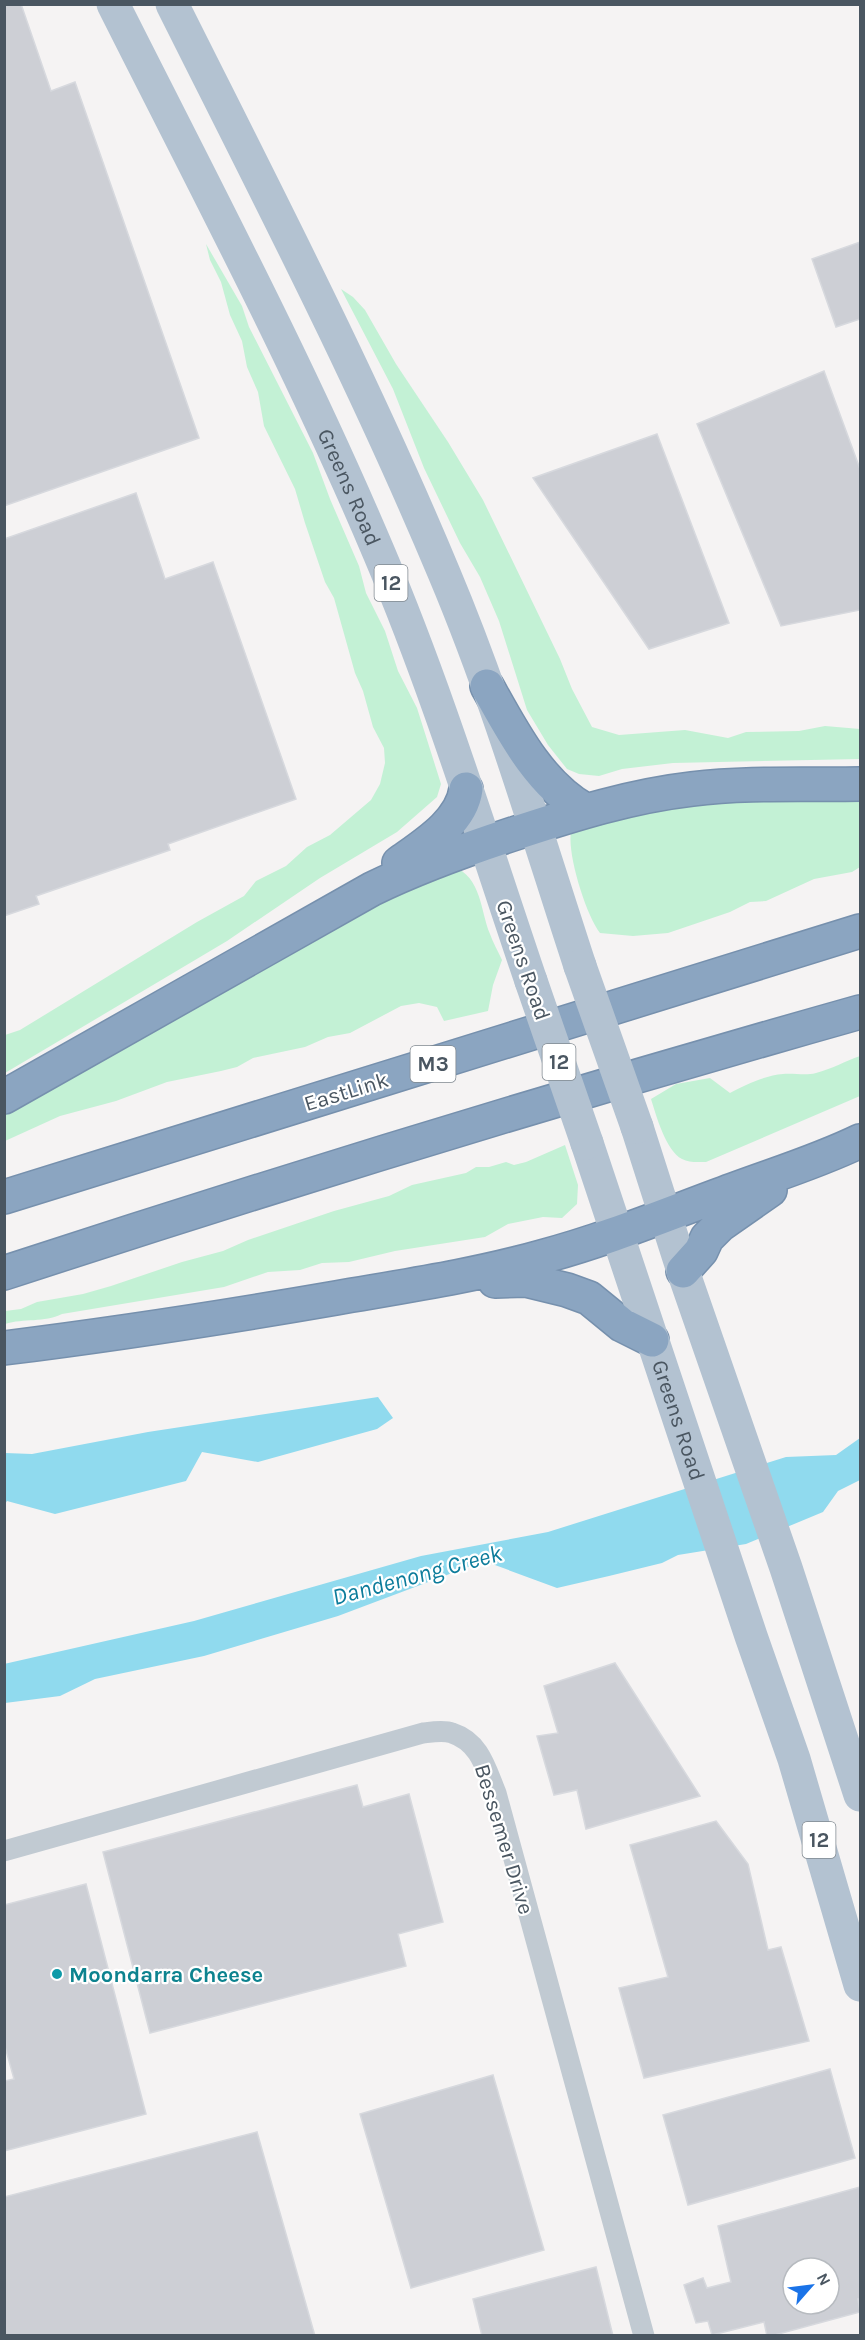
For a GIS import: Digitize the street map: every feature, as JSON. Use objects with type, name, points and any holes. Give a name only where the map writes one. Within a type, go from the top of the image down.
[{"type":"highway","points":[[487,686],[537,767],[567,798],[585,810]]},
{"type":"highway","points":[[4,1097],[334,909],[409,870],[585,810],[662,793],[695,788],[861,784]]},
{"type":"highway","points":[[334,909],[437,833],[457,813],[466,789]]},
{"type":"highway","name":"EastLink","points":[[4,1197],[861,931]]},
{"type":"highway","points":[[4,1273],[484,1122],[861,1012]]},
{"type":"highway","points":[[4,1348],[131,1332],[448,1279],[538,1258],[617,1233],[829,1156],[861,1142]]},
{"type":"highway","points":[[683,1271],[700,1251],[702,1244],[720,1225],[769,1191],[829,1156]]},
{"type":"highway","points":[[448,1279],[478,1282],[526,1280],[544,1282],[589,1298],[622,1325],[652,1340]]},
{"type":"main road","name":"Greens Road","points":[[113,4],[344,472],[413,636],[587,1143],[794,1759],[861,1985]]},
{"type":"main road","name":"12","points":[[172,4],[365,391],[446,576],[487,686],[861,1795]]},
{"type":"street","name":"Bessemer Drive","points":[[4,1851],[423,1732],[451,1732],[472,1743],[496,1793],[644,2336]]},
{"type":"green space","points":[[206,244],[242,306],[249,327],[313,453],[359,566],[366,593],[385,631],[398,671],[417,708],[441,784],[437,797],[397,832],[320,878],[227,941],[5,1073],[5,1035],[20,1030],[197,922],[244,896],[256,881],[286,866],[307,847],[330,835],[371,800],[380,784],[385,763],[384,748],[373,727],[334,598],[325,582],[295,489],[264,426],[258,392],[247,367],[242,341],[230,315],[221,282],[210,260]]},
{"type":"green space","points":[[341,289],[353,297],[365,310],[396,364],[483,500],[592,727],[619,735],[685,730],[728,738],[746,732],[799,731],[825,726],[860,729],[860,759],[673,763],[622,769],[599,776],[579,774],[567,769],[548,745],[527,710],[499,621],[480,577],[460,543],[424,468],[393,389]]},
{"type":"green space","points":[[860,795],[860,867],[852,872],[814,879],[766,901],[750,902],[730,912],[668,933],[633,936],[600,933],[589,913],[575,869],[571,832],[642,801]]},
{"type":"green space","points":[[453,866],[463,871],[475,886],[491,937],[502,960],[493,985],[488,1011],[444,1021],[437,1007],[419,1003],[401,1006],[350,1033],[328,1037],[305,1047],[253,1058],[237,1067],[167,1082],[116,1101],[60,1116],[5,1141],[5,1112],[326,928]]},
{"type":"green space","points":[[860,1056],[860,1096],[706,1162],[688,1161],[676,1155],[666,1141],[651,1099],[676,1084],[710,1078],[730,1093],[770,1076],[816,1073]]},
{"type":"green space","points":[[565,1145],[578,1185],[577,1204],[562,1218],[543,1217],[508,1224],[485,1237],[395,1251],[349,1262],[322,1263],[300,1270],[268,1272],[224,1287],[62,1314],[48,1319],[5,1324],[5,1311],[111,1286],[223,1251],[248,1240],[334,1211],[389,1196],[412,1185],[466,1173],[476,1167],[489,1167],[506,1162],[514,1165],[526,1162]]},
{"type":"water","points":[[378,1397],[393,1418],[377,1429],[258,1462],[202,1452],[186,1481],[55,1514],[7,1501],[5,1504],[5,1453],[32,1454],[148,1432]]},
{"type":"water","name":"Dandenong Creek","points":[[860,1438],[860,1480],[838,1491],[823,1512],[746,1544],[678,1555],[662,1563],[557,1588],[484,1561],[338,1616],[204,1656],[95,1679],[60,1696],[5,1703],[4,1664],[194,1621],[421,1556],[548,1532],[786,1457],[836,1455]]},
{"type":"building","points":[[4,4],[21,4],[51,91],[75,82],[199,438],[4,506]]},
{"type":"building","points":[[860,242],[860,319],[836,327],[812,259]]},
{"type":"building","points":[[824,371],[860,469],[860,610],[781,626],[697,424]]},
{"type":"building","points":[[657,434],[729,623],[649,649],[533,478]]},
{"type":"building","points":[[136,493],[165,579],[213,562],[296,799],[168,844],[170,850],[36,896],[39,904],[4,916],[4,539]]},
{"type":"building","points":[[615,1663],[700,1796],[586,1829],[577,1790],[554,1795],[537,1736],[558,1733],[544,1686]]},
{"type":"building","points":[[357,1785],[363,1807],[409,1794],[443,1922],[398,1934],[406,1966],[150,2033],[103,1852]]},
{"type":"building","points":[[716,1821],[748,1864],[768,1950],[781,1947],[809,2041],[644,2078],[619,1988],[668,1977],[630,1845]]},
{"type":"building","name":"Moondarra Cheese","points":[[86,1884],[146,2114],[4,2151],[4,2081],[14,2079],[4,2043],[4,1905]]},
{"type":"building","points":[[830,2069],[855,2158],[688,2205],[663,2115]]},
{"type":"building","points":[[493,2075],[544,2250],[411,2288],[360,2114]]},
{"type":"building","points":[[257,2132],[315,2336],[4,2336],[4,2197]]},
{"type":"building","points":[[860,2187],[860,2299],[858,2299],[860,2312],[771,2336],[767,2336],[764,2322],[712,2335],[708,2321],[696,2323],[684,2285],[703,2278],[707,2288],[731,2282],[718,2226]]},
{"type":"building","points":[[596,2267],[613,2336],[482,2336],[473,2299]]},
{"type":"place","name":"Moondarra Cheese","points":[[57,1974]]}]
